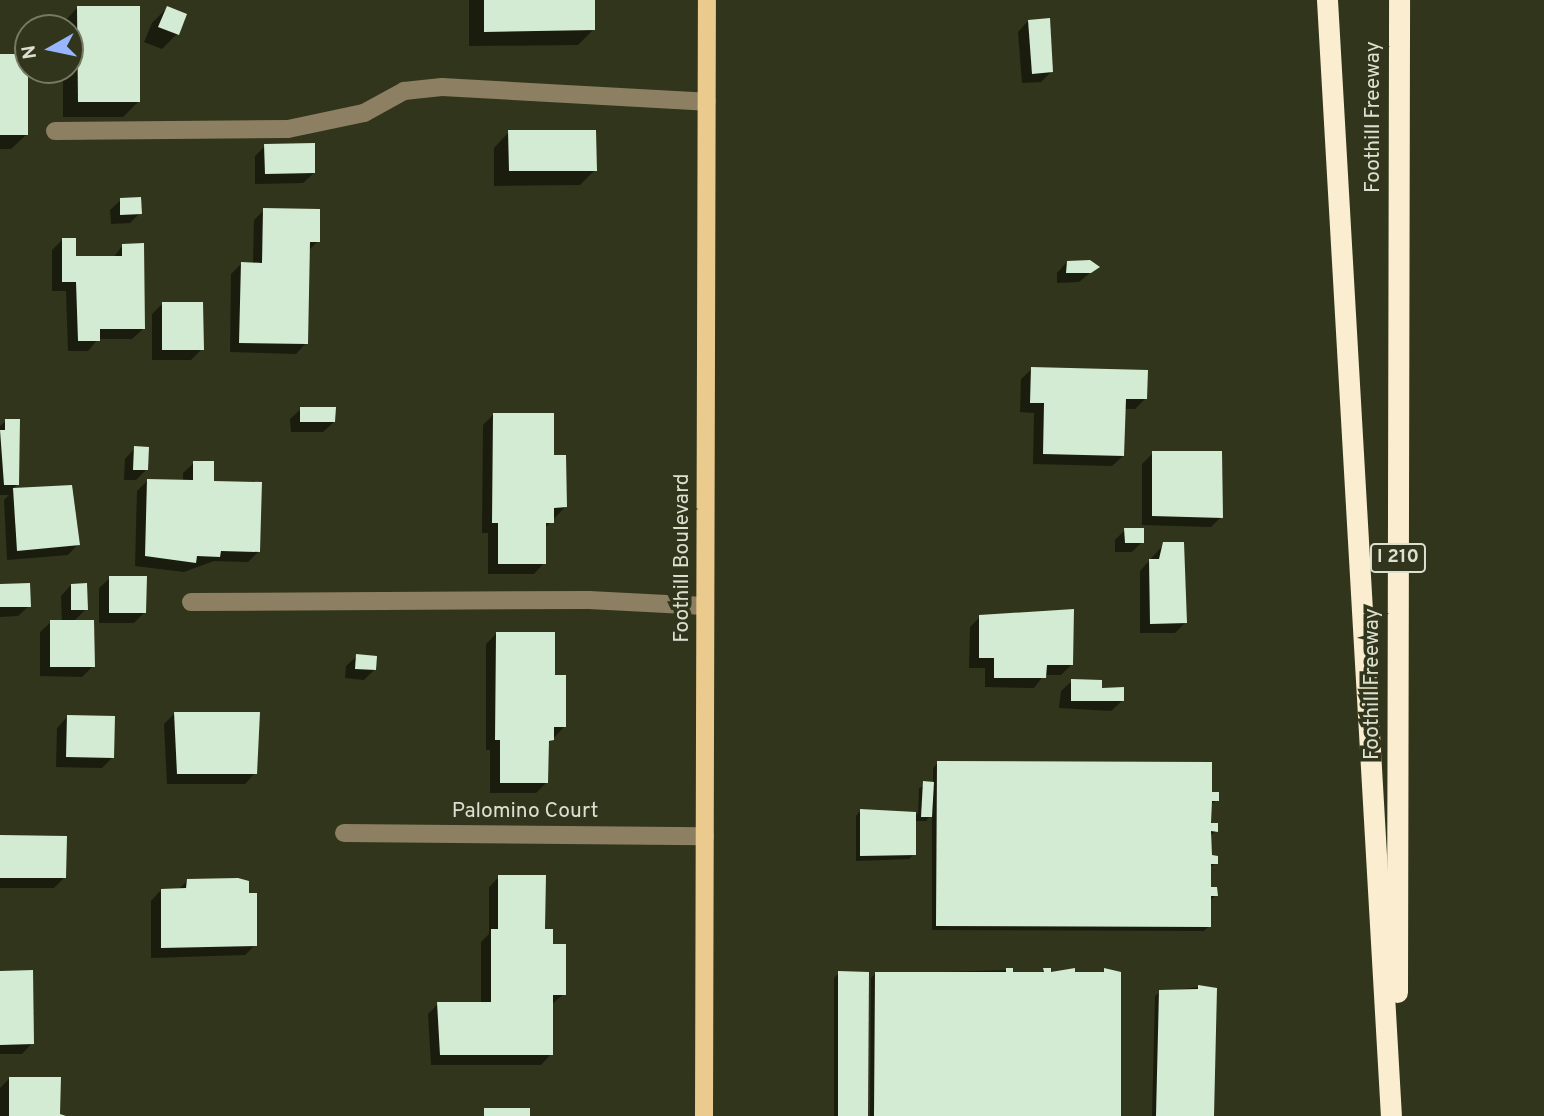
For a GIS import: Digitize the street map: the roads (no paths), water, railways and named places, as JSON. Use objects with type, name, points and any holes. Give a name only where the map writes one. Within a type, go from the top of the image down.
[{"type":"highway","points":[[1327,0],[1391,1116]]},
{"type":"highway","name":"Foothill Freeway","points":[[1397,1116],[1399,0]]},
{"type":"main road","name":"Foothill Boulevard","points":[[704,1116],[707,0]]},
{"type":"street","points":[[55,131],[288,129],[364,113],[404,91],[442,88],[707,102]]},
{"type":"street","points":[[191,602],[589,600],[705,606]]},
{"type":"street","name":"Palomino Court","points":[[344,833],[705,836]]}]
